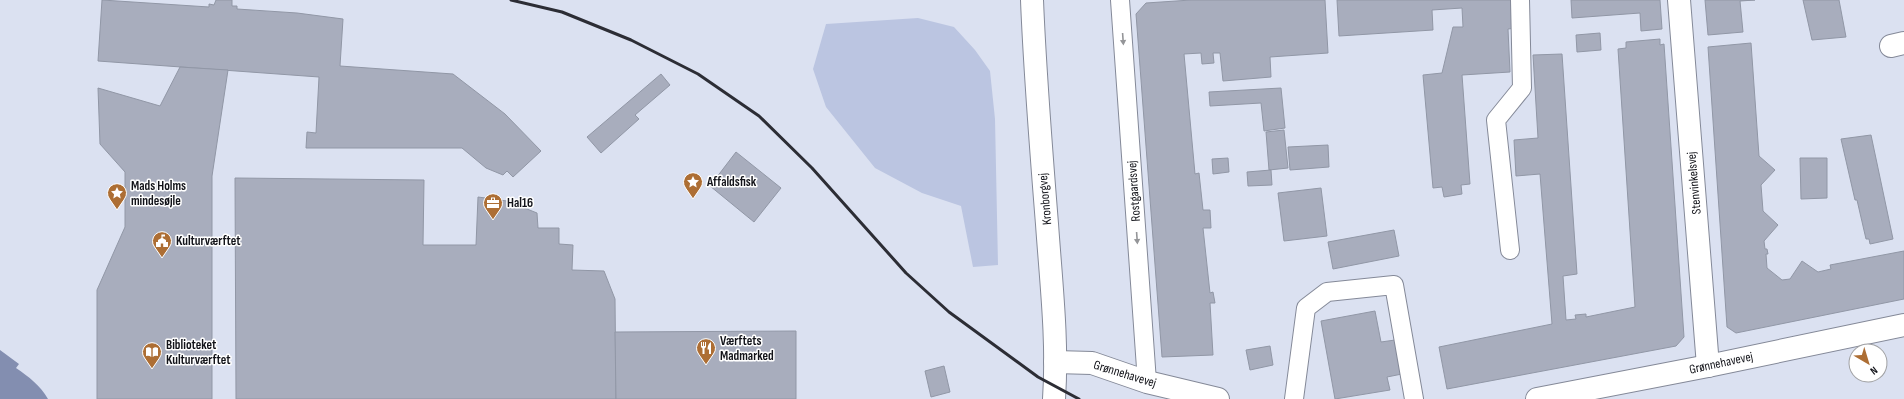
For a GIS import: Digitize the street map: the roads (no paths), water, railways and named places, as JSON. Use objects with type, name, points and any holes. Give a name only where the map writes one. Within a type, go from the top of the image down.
[{"type":"street","name":"Kronborgvej","points":[[1032,0],[1055,362],[1054,399]]},
{"type":"street","name":"Stenvinkelsvej","points":[[1679,0],[1708,366]]},
{"type":"street","name":"Grønnehavevej","points":[[1537,399],[1708,366],[1904,325]]},
{"type":"street","name":"Grønnehavevej","points":[[1055,362],[1092,363],[1147,382],[1218,399]]},
{"type":"lane","name":"Rostgaardsvej","points":[[1120,0],[1147,382]]},
{"type":"lane","points":[[1510,250],[1496,120],[1522,88],[1520,0]]},
{"type":"lane","points":[[1294,399],[1306,308],[1327,292],[1394,285],[1414,399]]},
{"type":"railway","points":[[511,0],[562,12],[631,40],[698,74],[759,116],[812,168],[906,273],[949,312],[1038,377],[1079,399]]},
{"type":"place","name":"Affaldsfisk","points":[[693,199]]},
{"type":"place","name":"Mads Holms mindesøjle","points":[[117,210]]},
{"type":"place","name":"Hal16","points":[[493,220]]},
{"type":"place","name":"Kulturværftet","points":[[162,258]]},
{"type":"place","name":"Værftets Madmarked","points":[[706,365]]},
{"type":"place","name":"Biblioteket Kulturværftet","points":[[152,369]]}]
